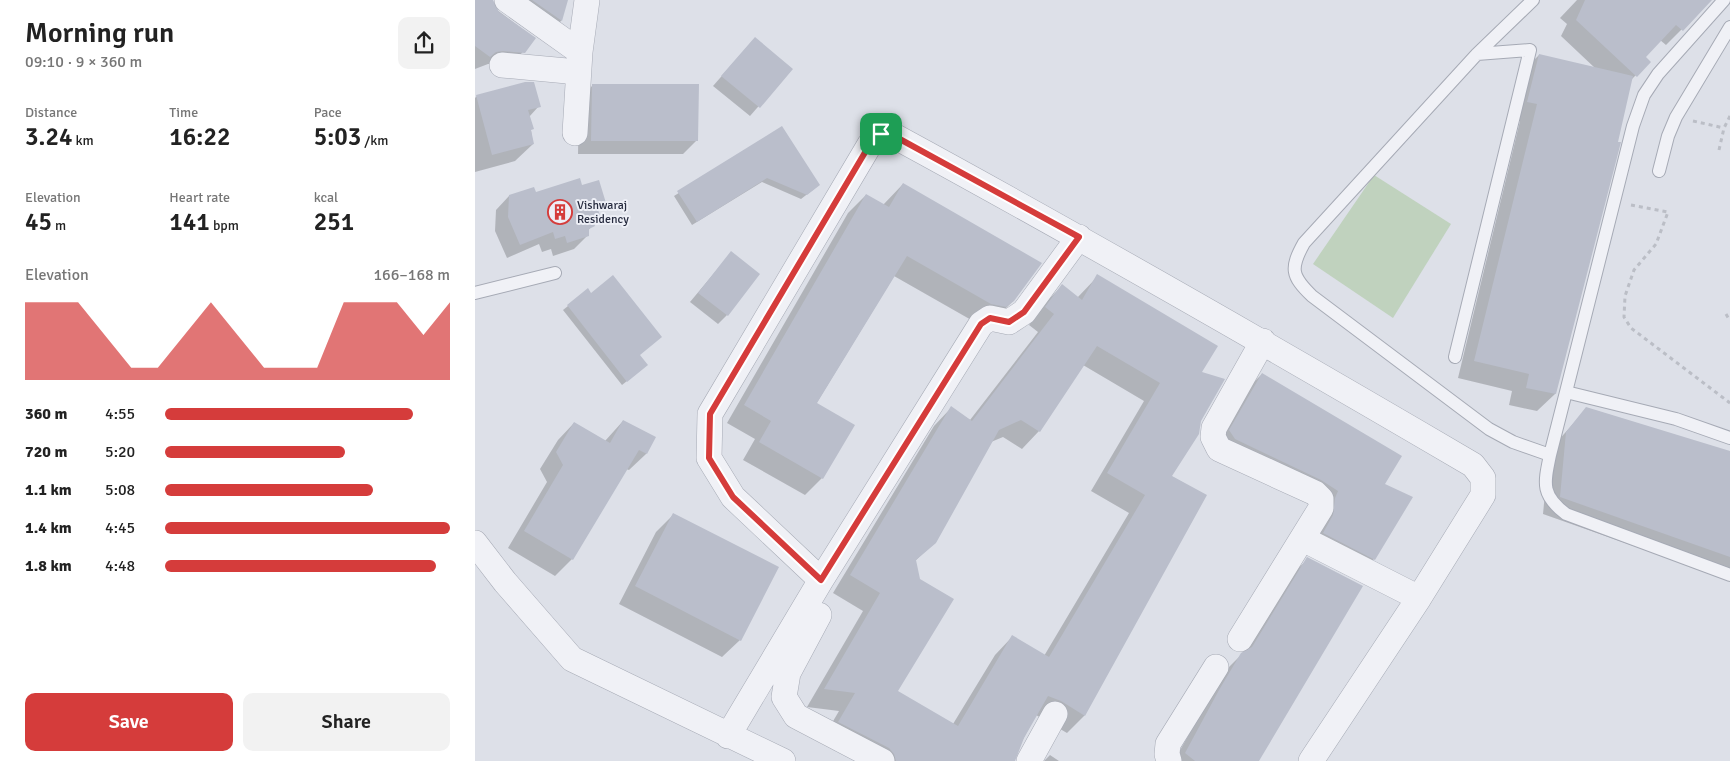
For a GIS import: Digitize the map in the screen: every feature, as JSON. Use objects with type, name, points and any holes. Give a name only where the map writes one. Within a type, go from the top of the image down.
[{"type":"street","points":[[507,0],[579,62]]},
{"type":"street","points":[[575,133],[579,62],[587,0]]},
{"type":"street","points":[[502,65],[579,62]]},
{"type":"street","points":[[821,580],[733,497],[709,458],[710,414],[870,144],[881,134],[896,137],[1079,237],[1263,341],[1473,465],[1483,478],[1483,495],[1419,598],[1311,761]]},
{"type":"street","points":[[728,736],[821,580],[981,324],[990,318],[1009,322],[1024,312],[1079,237]]},
{"type":"street","points":[[1240,639],[1321,508],[1321,499],[1315,493],[1219,448],[1213,437],[1215,428],[1263,341]]},
{"type":"street","points":[[882,761],[796,716],[783,697],[788,673],[807,635],[887,498]]},
{"type":"street","points":[[1303,539],[1419,598]]},
{"type":"street","points":[[475,543],[505,582],[572,659],[783,761]]},
{"type":"street","points":[[1169,761],[1167,754],[1168,744],[1217,667]]},
{"type":"street","points":[[1029,761],[1055,714]]},
{"type":"lane","points":[[1533,0],[1477,54],[1304,243],[1295,258],[1293,269],[1299,284],[1311,296],[1489,430],[1513,442],[1550,455]]},
{"type":"lane","points":[[1724,0],[1658,74],[1644,96],[1633,126],[1550,455],[1545,490],[1552,503],[1566,514],[1730,575]]},
{"type":"lane","points":[[1659,171],[1668,136],[1676,117],[1730,27]]},
{"type":"lane","points":[[1455,357],[1531,50],[1477,54]]},
{"type":"lane","points":[[475,293],[555,273]]},
{"type":"lane","points":[[1566,392],[1676,419],[1730,438]]},
{"type":"path","points":[[1719,150],[1724,128],[1730,116]]},
{"type":"path","points":[[1676,117],[1724,128]]},
{"type":"path","points":[[1631,205],[1667,212],[1656,244],[1634,270],[1625,296],[1624,318],[1631,328],[1730,403]]},
{"type":"path","points":[[1726,314],[1730,321]]},
{"type":"green space","points":[[1374,175],[1451,224],[1393,318],[1313,264]]},
{"type":"building","points":[[475,0],[493,0],[499,12],[536,38],[525,53],[503,51],[496,52],[490,57],[475,46]]},
{"type":"building","points":[[532,0],[568,0],[562,21]]},
{"type":"building","points":[[1585,0],[1712,0],[1683,31],[1676,25],[1646,57],[1651,62],[1637,77],[1576,20]]},
{"type":"building","points":[[755,37],[793,69],[760,108],[721,76]]},
{"type":"building","points":[[1539,54],[1633,76],[1618,142],[1621,142],[1556,394],[1526,388],[1529,374],[1474,361],[1537,104],[1527,102]]},
{"type":"building","points":[[525,82],[534,82],[541,107],[528,110],[534,129],[531,130],[534,144],[492,155],[476,95]]},
{"type":"building","points":[[592,84],[699,84],[698,141],[591,141]]},
{"type":"building","points":[[782,126],[820,185],[807,195],[767,178],[697,222],[677,191]]},
{"type":"building","name":"Vishwaraj Residency","points":[[580,178],[582,185],[599,180],[606,203],[597,207],[601,218],[593,221],[595,226],[589,229],[589,236],[567,243],[565,236],[555,239],[553,232],[520,245],[508,217],[509,195],[534,187],[536,192]]},
{"type":"building","points":[[903,183],[1042,263],[1014,301],[1006,307],[991,304],[907,256],[817,403],[855,425],[823,479],[759,442],[771,421],[744,405],[866,194],[889,207]]},
{"type":"building","points":[[731,251],[760,274],[728,316],[698,293]]},
{"type":"building","points":[[1097,274],[1218,346],[1202,372],[1225,379],[1201,421],[1199,434],[1172,476],[1207,495],[1085,716],[1061,701],[1048,696],[1024,738],[1015,761],[896,761],[894,754],[889,748],[838,722],[855,693],[824,689],[880,593],[850,575],[951,406],[972,421],[1054,314],[1045,307],[1062,284],[1082,300]],"holes":[[[1097,346],[1160,383],[1107,473],[1145,495],[1049,657],[1012,635],[958,726],[898,691],[954,599],[920,579],[916,560],[936,543],[999,430],[1021,420],[1040,432]]]},
{"type":"building","points":[[613,275],[662,337],[640,355],[648,365],[627,382],[567,305],[588,288],[591,293]]},
{"type":"building","points":[[1262,373],[1402,456],[1385,484],[1413,497],[1375,560],[1323,533],[1333,515],[1335,498],[1338,491],[1321,480],[1235,439],[1229,430]]},
{"type":"building","points":[[1586,407],[1730,451],[1730,557],[1560,497],[1566,432]]},
{"type":"building","points":[[623,420],[656,437],[647,454],[639,450],[573,560],[524,531],[563,465],[556,452],[574,422],[610,443]]},
{"type":"building","points":[[673,513],[779,567],[741,641],[635,586]]},
{"type":"building","points":[[1307,557],[1363,586],[1259,761],[1195,761],[1185,753],[1219,690],[1241,653],[1252,647]]},
{"type":"place","name":"Vishwaraj Residency","points":[[560,212]]},
{"type":"route","points":[[881,134],[896,137],[1079,237],[1024,312],[1009,322],[990,318],[981,324],[821,580],[733,497],[709,458],[710,414],[870,144],[881,134]]}]
